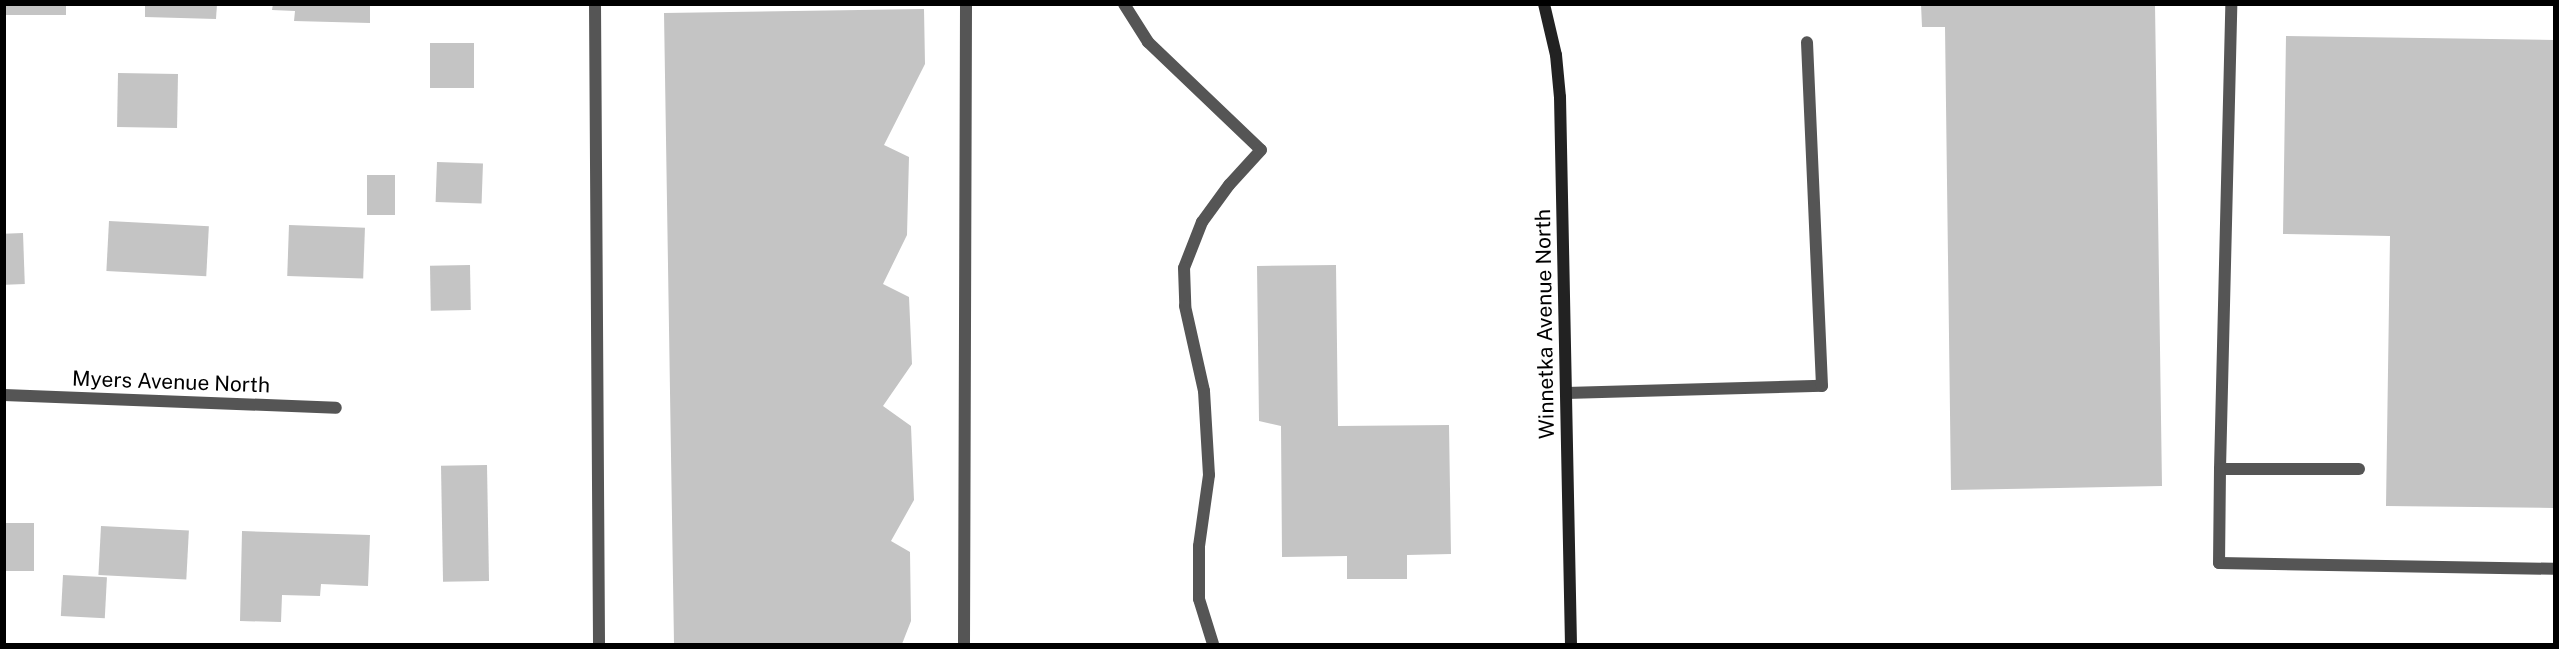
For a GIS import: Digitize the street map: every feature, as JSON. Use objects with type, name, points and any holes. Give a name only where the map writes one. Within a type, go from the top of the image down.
[{"type":"street","points":[[595,4],[598,645]]},
{"type":"street","points":[[964,645],[966,4]]},
{"type":"street","points":[[1124,4],[1148,42],[1261,150],[1229,185],[1202,222],[1184,268],[1185,306],[1204,391],[1209,475],[1199,546],[1199,599],[1213,645]]},
{"type":"street","name":"Winnetka Avenue North","points":[[1544,4],[1556,55],[1560,97],[1572,645]]},
{"type":"street","points":[[2231,4],[2219,563],[2554,569]]},
{"type":"street","points":[[1566,393],[1822,386],[1807,42]]},
{"type":"street","name":"Myers Avenue North","points":[[4,395],[336,408]]},
{"type":"street","points":[[2220,469],[2359,469]]},
{"type":"building","points":[[4,4],[66,4],[66,15],[4,15]]},
{"type":"building","points":[[145,4],[217,4],[216,19],[145,17]]},
{"type":"building","points":[[273,4],[370,4],[370,23],[294,21],[295,11],[272,10]]},
{"type":"building","points":[[1921,4],[2155,4],[2162,486],[1951,490],[1945,27],[1922,27]]},
{"type":"building","points":[[924,9],[925,64],[884,145],[909,157],[907,235],[883,284],[909,297],[912,364],[883,406],[911,426],[914,500],[891,541],[910,552],[911,621],[902,644],[674,644],[664,13]]},
{"type":"building","points":[[2286,36],[2554,40],[2554,508],[2386,506],[2390,236],[2283,234]]},
{"type":"building","points":[[430,43],[474,43],[474,88],[430,88]]},
{"type":"building","points":[[118,73],[178,74],[177,128],[117,127]]},
{"type":"building","points":[[437,162],[483,164],[482,204],[436,202]]},
{"type":"building","points":[[367,175],[395,175],[395,215],[367,215]]},
{"type":"building","points":[[109,221],[209,226],[206,276],[106,271]]},
{"type":"building","points":[[289,225],[365,228],[363,279],[287,276]]},
{"type":"building","points":[[23,233],[25,284],[6,285],[4,234]]},
{"type":"building","points":[[470,265],[471,310],[431,311],[430,266]]},
{"type":"building","points":[[1336,265],[1338,426],[1449,425],[1451,554],[1407,555],[1407,579],[1347,579],[1347,556],[1282,557],[1281,426],[1259,421],[1257,266]]},
{"type":"building","points":[[487,465],[489,581],[443,582],[441,466]]},
{"type":"building","points":[[4,523],[34,523],[34,571],[4,571]]},
{"type":"building","points":[[101,526],[189,531],[186,580],[98,575]]},
{"type":"building","points":[[242,531],[370,535],[368,586],[321,584],[320,596],[282,595],[281,622],[240,621]]},
{"type":"building","points":[[63,575],[107,577],[105,618],[61,616]]}]
